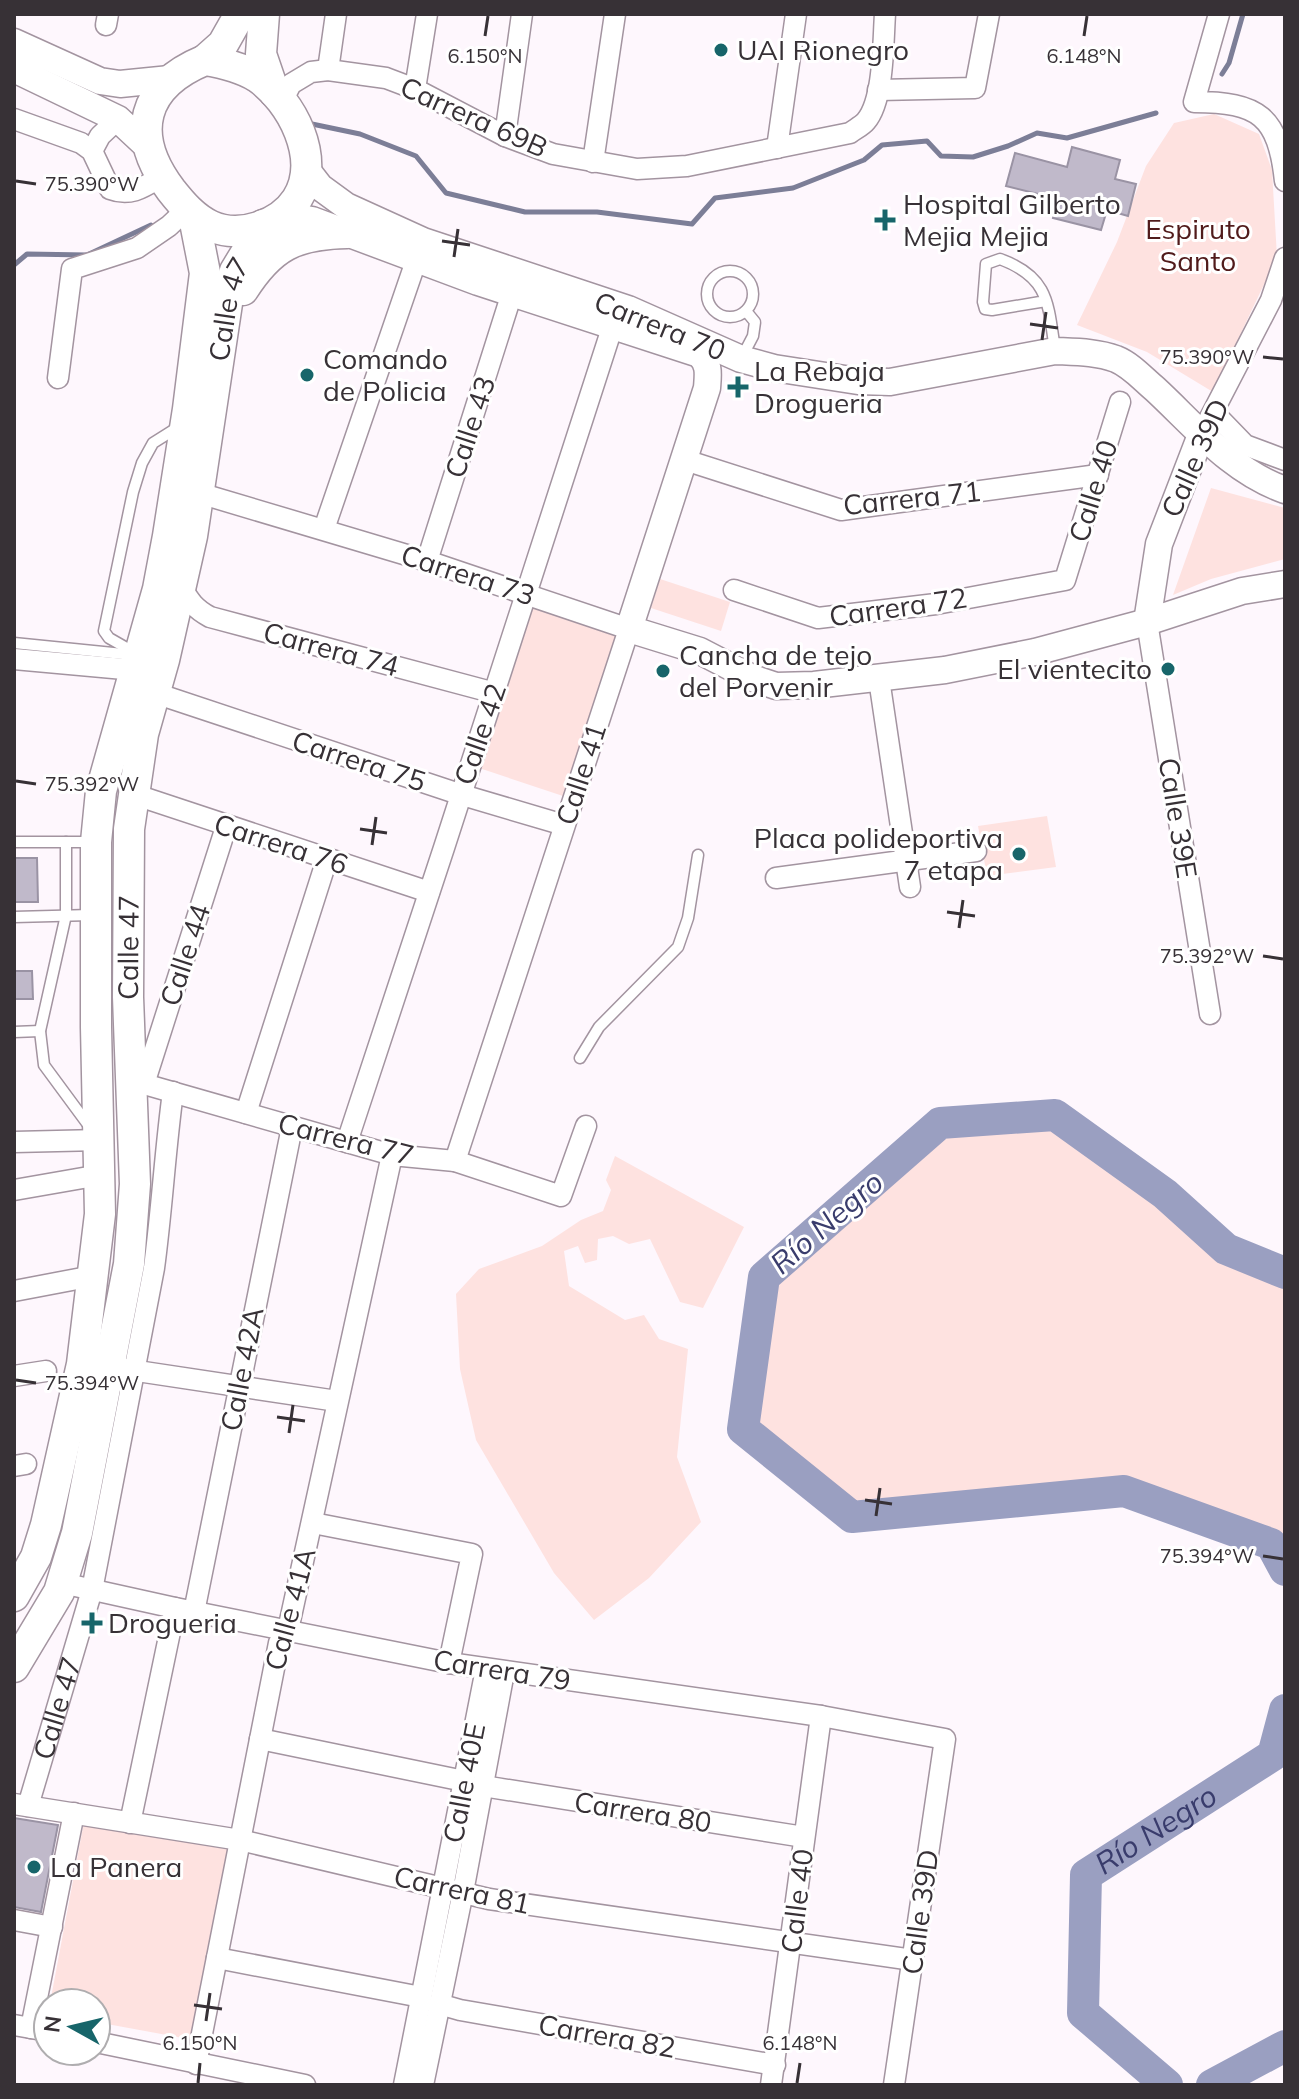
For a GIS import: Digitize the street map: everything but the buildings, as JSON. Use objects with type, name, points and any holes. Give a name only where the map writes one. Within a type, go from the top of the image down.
[{"type":"main road","points":[[240,14],[223,44],[205,60],[170,79],[151,103],[145,128],[148,147],[162,176],[191,213],[213,227],[240,231],[270,222],[292,206],[301,192],[306,169],[296,125],[278,96],[261,54],[264,14]]},
{"type":"main road","points":[[205,60],[248,72],[278,96]]},
{"type":"main road","name":"Calle 47","points":[[14,1596],[36,1557],[46,1525],[82,1364],[100,1214],[96,842],[107,764],[158,589],[186,423],[205,273],[191,213]]},
{"type":"main road","name":"Calle 47","points":[[14,1667],[62,1583],[122,1369],[133,1218],[137,1084],[128,886],[133,794],[143,734],[181,586],[199,493],[229,290],[235,271],[270,222]]},
{"type":"main road","points":[[226,315],[272,253],[293,240],[318,233],[347,233]]},
{"type":"street","points":[[278,96],[311,72],[328,70],[336,14]]},
{"type":"street","points":[[415,89],[427,14]]},
{"type":"street","points":[[505,136],[522,14]]},
{"type":"street","points":[[593,162],[615,14]]},
{"type":"street","points":[[777,148],[796,14]]},
{"type":"street","points":[[885,14],[878,90],[975,88],[989,14]]},
{"type":"street","points":[[1219,14],[1194,102],[1216,102],[1255,111],[1275,134],[1284,160],[1285,181]]},
{"type":"street","points":[[14,42],[100,81],[120,84],[170,79]]},
{"type":"street","points":[[14,69],[118,119],[148,147]]},
{"type":"street","name":"Carrera 69B","points":[[328,70],[386,78],[415,89],[505,136],[553,154],[637,169],[687,166],[850,133],[865,123],[874,108],[878,90]]},
{"type":"street","points":[[14,119],[81,143],[92,151],[110,189],[117,192],[139,190],[162,176]]},
{"type":"street","points":[[92,151],[100,136],[118,119]]},
{"type":"street","name":"Carrera 70","points":[[306,169],[320,187],[346,206],[395,229],[628,309],[741,359],[774,368],[890,382],[1055,351],[1080,352],[1119,360],[1174,407],[1207,424],[1238,466],[1265,483],[1285,490]]},
{"type":"street","points":[[58,378],[72,269],[137,248],[191,213]]},
{"type":"street","name":"Carrera 70","points":[[270,222],[300,218],[416,261],[699,354],[708,367],[707,388]]},
{"type":"street","name":"Calle 39D","points":[[1147,622],[1159,544],[1181,483],[1207,424],[1271,300],[1285,258]]},
{"type":"street","points":[[324,529],[416,261]]},
{"type":"street","name":"Calle 43","points":[[427,561],[512,293]]},
{"type":"street","name":"Calle 42","points":[[347,1142],[459,794],[528,594],[613,325]]},
{"type":"street","points":[[707,388],[741,359]]},
{"type":"street","name":"Calle 41","points":[[455,1161],[707,388]]},
{"type":"street","name":"Calle 40","points":[[1065,580],[1120,402]]},
{"type":"street","points":[[1207,424],[1245,445],[1285,460]]},
{"type":"street","name":"Carrera 71","points":[[685,460],[841,510],[1098,475]]},
{"type":"street","name":"Carrera 73","points":[[199,493],[427,561],[700,651],[752,678],[776,686],[879,679]]},
{"type":"street","name":"Carrera 72","points":[[734,590],[818,618],[936,604],[1065,580]]},
{"type":"street","points":[[910,887],[879,679],[1035,652],[1147,622],[1242,591],[1285,584]]},
{"type":"street","name":"Carrera 74","points":[[181,586],[189,601],[210,617],[495,693]]},
{"type":"street","points":[[641,594],[645,613],[664,640]]},
{"type":"street","name":"Calle 39E","points":[[1147,622],[1210,1014]]},
{"type":"street","points":[[14,659],[137,663]]},
{"type":"street","name":"Carrera 75","points":[[155,693],[459,794],[564,825]]},
{"type":"street","name":"Carrera 76","points":[[133,794],[429,892]]},
{"type":"street","name":"Calle 44","points":[[137,1084],[226,827]]},
{"type":"street","points":[[776,878],[976,851]]},
{"type":"street","points":[[246,1113],[327,859]]},
{"type":"street","name":"Carrera 77","points":[[137,1084],[392,1155],[455,1161],[561,1196],[586,1126]]},
{"type":"street","name":"Calle 47","points":[[21,1805],[92,1590],[122,1369],[154,1268],[173,1092]]},
{"type":"street","name":"Calle 42A","points":[[130,1823],[239,1386],[292,1127]]},
{"type":"street","points":[[14,1142],[100,1140]]},
{"type":"street","name":"Calle 41A","points":[[196,2064],[279,1643],[288,1630],[313,1523],[392,1155]]},
{"type":"street","points":[[14,1190],[100,1175]]},
{"type":"street","points":[[14,1291],[93,1276]]},
{"type":"street","points":[[122,1369],[337,1401]]},
{"type":"street","points":[[14,1376],[46,1371]]},
{"type":"street","points":[[313,1523],[472,1554],[449,1663]]},
{"type":"street","name":"Carrera 79","points":[[62,1583],[449,1663],[821,1716],[945,1739]]},
{"type":"street","name":"Calle 40E","points":[[404,2085],[430,2001],[495,1671]]},
{"type":"street","name":"Calle 40","points":[[773,2075],[821,1716]]},
{"type":"street","name":"Carrera 80","points":[[260,1739],[474,1784],[804,1837]]},
{"type":"street","name":"Calle 39D","points":[[894,2085],[945,1739]]},
{"type":"street","name":"Carrera 81","points":[[21,1805],[240,1840],[489,1899],[913,1960]]},
{"type":"street","points":[[31,2028],[74,1813]]},
{"type":"street","points":[[14,1920],[52,1927]]},
{"type":"street","name":"Carrera 82","points":[[217,1958],[773,2075]]},
{"type":"street","name":"Calle 40E","points":[[423,2085],[430,2001]]},
{"type":"street","points":[[112,2046],[196,2064],[231,2078],[305,2085]]},
{"type":"lane","points":[[1046,301],[985,309],[986,264],[1000,259],[1020,266],[1031,274],[1046,301],[1055,351]]},
{"type":"lane","points":[[729,270],[747,277],[753,294],[746,311],[727,317],[718,313],[711,306],[708,296],[708,287],[713,279],[729,270]]},
{"type":"lane","points":[[741,359],[753,336],[755,322],[746,311]]},
{"type":"lane","points":[[137,663],[104,631],[108,608],[142,463],[153,443],[186,423]]},
{"type":"lane","points":[[14,643],[137,663]]},
{"type":"lane","points":[[14,842],[96,842]]},
{"type":"lane","points":[[66,842],[66,915],[40,1031],[44,1065],[100,1140]]},
{"type":"lane","points":[[580,1058],[599,1027],[678,947],[688,918],[698,855]]},
{"type":"lane","points":[[14,917],[97,915]]},
{"type":"lane","points":[[14,1032],[40,1031]]},
{"type":"green space","name":"Espiruto Santo","points":[[1214,114],[1259,134],[1272,170],[1277,257],[1213,392],[1147,352],[1077,325],[1117,242],[1146,166],[1174,123]]},
{"type":"green space","points":[[1211,488],[1285,508],[1285,559],[1211,579],[1173,595]]},
{"type":"green space","points":[[660,579],[730,602],[721,631],[651,608]]},
{"type":"green space","points":[[531,608],[618,637],[566,797],[479,768]]},
{"type":"green space","name":"Placa polideportiva 7 etapa","points":[[1047,816],[1056,867],[987,876],[978,826]]},
{"type":"green space","points":[[1055,1115],[1165,1194],[1226,1249],[1285,1273],[1285,1531],[1271,1544],[1124,1491],[852,1517],[743,1429],[764,1277],[940,1123]]},
{"type":"green space","points":[[615,1156],[744,1227],[703,1308],[680,1302],[650,1239],[629,1244],[613,1236],[598,1239],[597,1260],[585,1263],[578,1246],[564,1251],[569,1286],[625,1320],[644,1315],[659,1339],[688,1349],[677,1457],[701,1522],[649,1578],[594,1620],[554,1573],[476,1440],[460,1369],[456,1294],[479,1269],[542,1246],[581,1220],[603,1211],[611,1190],[606,1180]]},
{"type":"green space","points":[[84,1822],[230,1850],[194,2040],[112,2025],[112,1987],[53,1987]]},
{"type":"waterway","points":[[1222,74],[1229,63],[1243,14]]},
{"type":"waterway","points":[[312,124],[360,134],[416,156],[446,193],[525,212],[597,212],[692,224],[715,198],[793,188],[864,160],[882,145],[927,141],[941,156],[973,157],[1037,133],[1067,138],[1156,113]]},
{"type":"waterway","points":[[14,265],[27,254],[87,255],[151,225]]},
{"type":"waterway","name":"Río Negro","points":[[1285,1273],[1226,1249],[1165,1194],[1055,1115],[940,1123],[764,1277],[743,1429],[852,1517],[1124,1491],[1271,1544],[1285,1570]]},
{"type":"waterway","name":"Río Negro","points":[[1167,2085],[1083,2013],[1086,1875],[1273,1755],[1285,1710]]},
{"type":"waterway","name":"Río Negro","points":[[1212,2085],[1285,2046]]},
{"type":"place","name":"UAI Rionegro","points":[[721,50]]},
{"type":"place","name":"Hospital Gilberto Mejia Mejia","points":[[885,220]]},
{"type":"place","name":"Comando de Policia","points":[[307,375]]},
{"type":"place","name":"La Rebaja Drogueria","points":[[738,387]]},
{"type":"place","name":"El vientecito","points":[[1168,669]]},
{"type":"place","name":"Cancha de tejo del Porvenir","points":[[663,671]]},
{"type":"place","name":"Placa polideportiva 7 etapa","points":[[1019,854]]},
{"type":"place","name":"Drogueria","points":[[92,1623]]},
{"type":"place","name":"La Panera","points":[[34,1867]]}]
